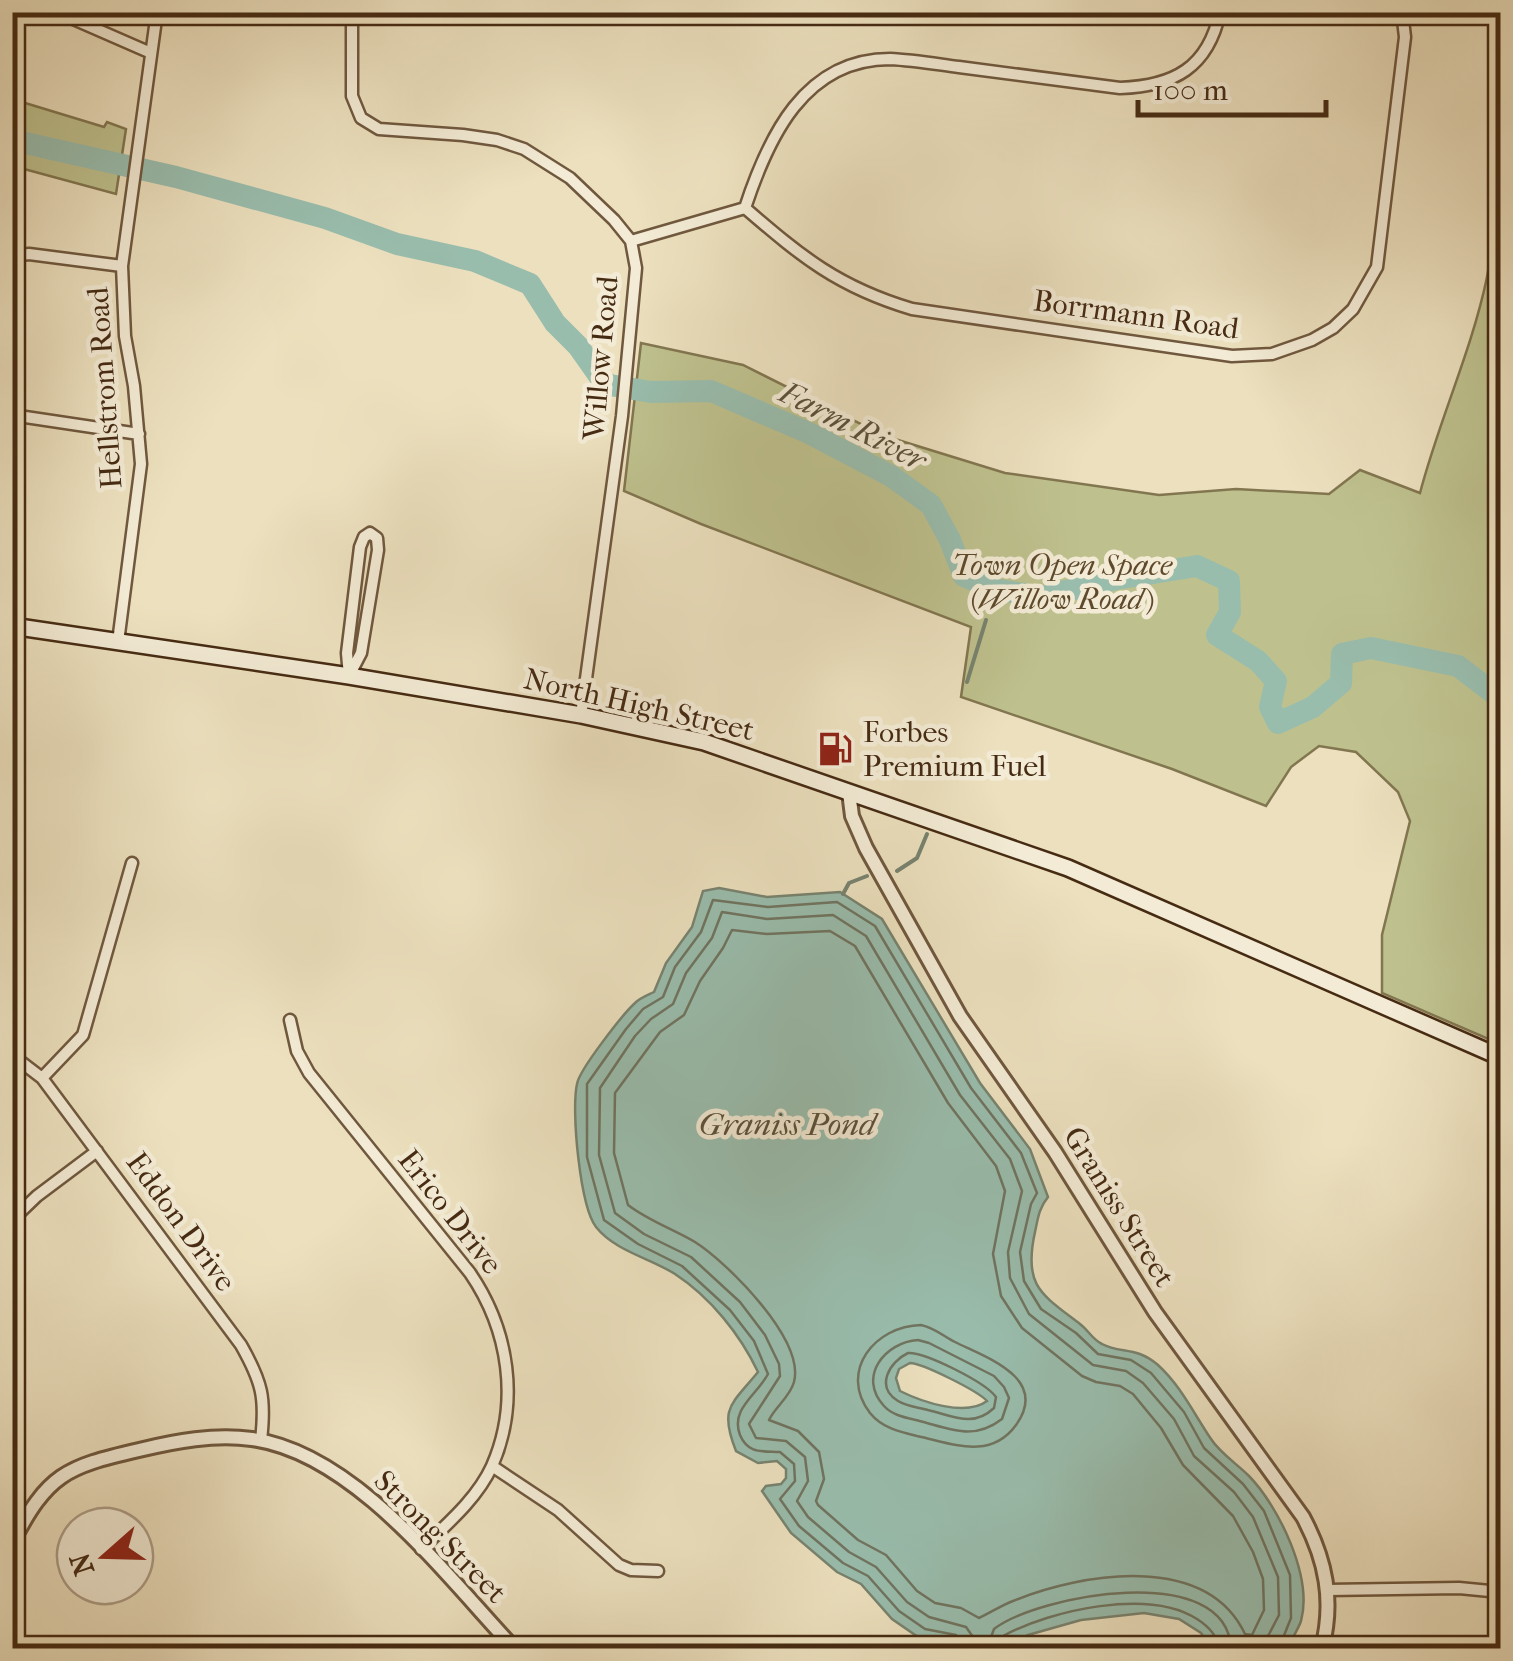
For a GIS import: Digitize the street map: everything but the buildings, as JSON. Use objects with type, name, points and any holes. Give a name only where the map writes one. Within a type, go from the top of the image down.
[{"type":"main road","name":"North High Street","points":[[12,626],[349,676],[581,715],[704,742],[1137,895],[1500,1057]]},
{"type":"street","points":[[57,12],[151,53]]},
{"type":"street","name":"Hellstrom Road","points":[[118,642],[140,488],[139,434],[125,336],[122,266],[156,12]]},
{"type":"street","name":"Willow Road","points":[[352,12],[352,96],[370,126],[497,140],[524,149],[570,178],[631,241],[636,268],[622,416],[581,715]]},
{"type":"street","points":[[631,241],[746,208],[758,170],[787,113],[805,91],[841,68],[890,59],[1120,88],[1146,87],[1166,82],[1191,66],[1210,44],[1220,12]]},
{"type":"street","name":"Borrmann Road","points":[[746,208],[827,274],[886,302],[912,309],[1232,356],[1290,350],[1333,328],[1353,309],[1377,268],[1405,37],[1402,12]]},
{"type":"street","points":[[12,256],[29,254],[122,266]]},
{"type":"street","points":[[12,415],[139,434]]},
{"type":"street","points":[[370,534],[377,538],[378,550],[360,654],[349,676],[346,652],[360,546],[370,534]]},
{"type":"street","name":"Graniss Street","points":[[849,792],[856,828],[944,988],[1055,1152],[1147,1300],[1292,1500],[1320,1552],[1328,1590],[1322,1648]]},
{"type":"street","points":[[42,1078],[82,1035],[132,863]]},
{"type":"street","name":"Erico Drive","points":[[290,1020],[297,1051],[309,1074],[470,1273],[490,1306],[504,1344],[508,1390],[492,1466],[466,1504],[421,1549]]},
{"type":"street","name":"Eddon Drive","points":[[12,1055],[42,1078],[241,1346],[255,1370],[264,1402],[261,1440]]},
{"type":"street","points":[[12,1220],[97,1151]]},
{"type":"street","name":"Strong Street","points":[[12,1543],[38,1497],[75,1468],[187,1440],[261,1440],[302,1454],[343,1476],[373,1500],[514,1648]]},
{"type":"street","points":[[492,1466],[544,1499],[620,1565],[631,1570],[658,1571]]},
{"type":"street","points":[[1328,1590],[1459,1588],[1500,1592]]},
{"type":"green space","points":[[12,99],[104,127],[107,122],[126,129],[116,194],[13,166]]},
{"type":"green space","name":"Town Open Space (Willow Road)","points":[[1500,145],[1500,1044],[1382,993],[1382,935],[1410,821],[1398,792],[1356,752],[1319,746],[1291,767],[1266,806],[1172,769],[961,697],[971,627],[624,491],[641,343],[743,365],[885,436],[1005,473],[1159,495],[1236,489],[1329,494],[1360,470],[1420,493],[1487,277]]},
{"type":"water","name":"Graniss Pond","points":[[719,888],[767,897],[840,892],[882,919],[980,1083],[1030,1149],[1048,1197],[1039,1213],[1032,1250],[1031,1265],[1038,1287],[1099,1342],[1143,1355],[1158,1365],[1215,1444],[1260,1489],[1282,1524],[1298,1564],[1303,1603],[1301,1621],[1287,1648],[1211,1648],[1201,1633],[1179,1619],[1144,1613],[1081,1620],[1028,1635],[1005,1647],[978,1648],[921,1639],[892,1619],[861,1584],[837,1572],[791,1533],[762,1491],[766,1486],[781,1484],[786,1469],[777,1461],[758,1463],[736,1451],[728,1425],[730,1408],[758,1372],[751,1358],[723,1317],[700,1294],[675,1274],[613,1242],[596,1227],[585,1199],[578,1157],[575,1097],[580,1077],[629,1009],[654,992],[666,963],[692,927],[703,891]],"holes":[[[916,1364],[962,1385],[987,1401],[956,1408],[900,1391],[896,1378],[899,1369]]]},
{"type":"waterway","name":"Farm River","points":[[12,140],[176,177],[325,218],[397,244],[475,261],[530,284],[555,323],[578,346],[602,380],[651,392],[711,391],[809,433],[891,476],[931,505],[964,576],[994,589],[1041,597],[1116,579],[1197,566],[1229,581],[1230,612],[1217,635],[1258,661],[1276,681],[1270,707],[1278,723],[1313,707],[1341,683],[1342,654],[1371,648],[1458,666],[1500,698]]},
{"type":"waterway","points":[[991,601],[994,589]]},
{"type":"waterway","points":[[967,682],[986,620]]},
{"type":"waterway","points":[[897,871],[917,858],[927,834]]},
{"type":"waterway","points":[[843,894],[849,883],[867,876]]},
{"type":"place","name":"Forbes Premium Fuel","points":[[835,749]]}]
